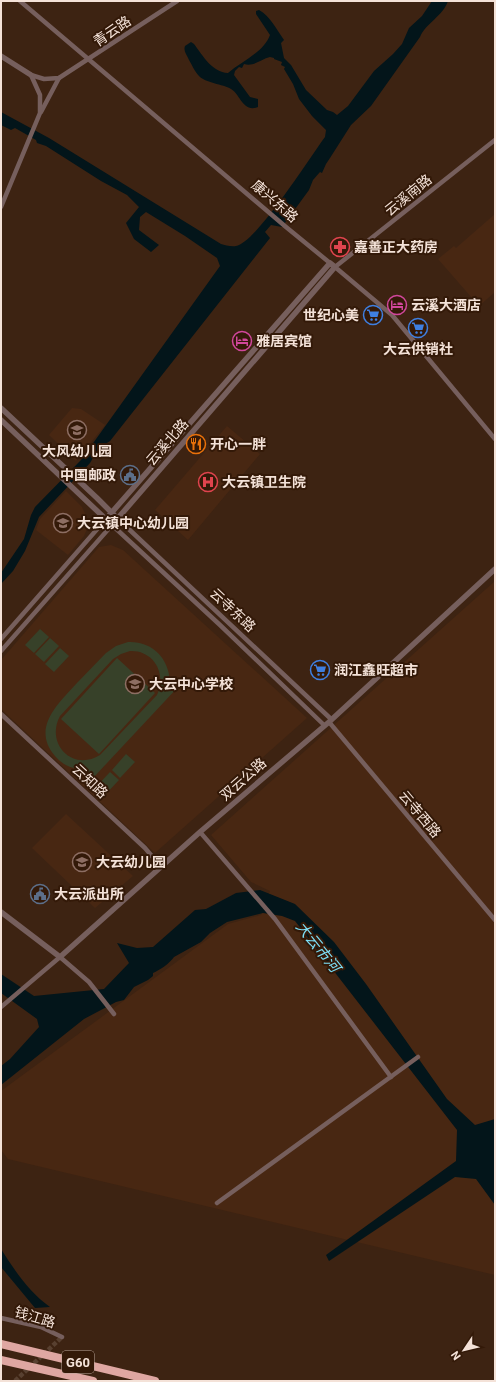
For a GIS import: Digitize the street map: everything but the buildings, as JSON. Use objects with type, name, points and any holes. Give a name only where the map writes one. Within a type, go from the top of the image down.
[{"type":"highway","name":"G60","points":[[1,1344],[155,1381]]},
{"type":"highway","name":"G60","points":[[1,1360],[93,1381]]},
{"type":"street","name":"康兴东路","points":[[20,1],[88,60],[392,315],[495,438]]},
{"type":"street","name":"青云路","points":[[1,207],[40,113],[59,78],[177,1]]},
{"type":"street","points":[[1,56],[31,75],[44,79],[59,78]]},
{"type":"street","name":"青云路","points":[[31,75],[40,95],[40,113]]},
{"type":"street","name":"云溪南路","points":[[335,267],[495,140]]},
{"type":"street","name":"云溪北路","points":[[1,639],[330,263]]},
{"type":"street","name":"云溪北路","points":[[1,650],[112,525],[335,267]]},
{"type":"street","points":[[1,408],[117,518]]},
{"type":"street","points":[[1,420],[112,525]]},
{"type":"street","name":"云寺东路","points":[[117,518],[328,722]]},
{"type":"street","name":"云寺东路","points":[[112,525],[328,722]]},
{"type":"street","name":"双云公路","points":[[60,957],[200,832],[328,722],[495,569]]},
{"type":"street","name":"云知路","points":[[1,714],[145,848],[161,867]]},
{"type":"street","name":"云寺西路","points":[[328,722],[495,920]]},
{"type":"street","points":[[200,832],[275,919],[391,1077]]},
{"type":"street","points":[[1,912],[60,957],[89,982],[114,1014]]},
{"type":"street","points":[[1,1007],[60,957]]},
{"type":"street","points":[[217,1203],[418,1057]]},
{"type":"street","name":"钱江路","points":[[1,1318],[41,1327],[62,1337]]},
{"type":"shaded area","points":[[495,214],[495,292],[479,306],[438,259],[454,246],[456,248]]},
{"type":"shaded area","name":"大风幼儿园","points":[[72,408],[81,409],[105,425],[76,461],[49,435]]},
{"type":"shaded area","name":"大云镇卫生院","points":[[227,426],[260,454],[188,540],[155,510]]},
{"type":"shaded area","name":"大云镇中心幼儿园","points":[[66,491],[82,507],[88,520],[88,527],[84,536],[68,555],[36,530],[40,519]]},
{"type":"shaded area","name":"大云中心学校","points":[[111,545],[123,550],[307,718],[155,853],[1,709],[1,660],[99,547]]},
{"type":"shaded area","points":[[495,581],[495,1275],[8,1159],[1,1150],[1,1091],[228,924],[261,915],[270,891],[251,882],[211,835]]},
{"type":"shaded area","name":"大云幼儿园","points":[[66,814],[133,876],[95,908],[32,848]]},
{"type":"green space","points":[[40,629],[49,637],[34,653],[25,645]]},
{"type":"green space","points":[[50,638],[59,646],[44,662],[35,654]]},
{"type":"green space","points":[[128,642],[137,642],[152,648],[163,659],[169,673],[170,682],[172,680],[179,686],[93,778],[86,772],[88,769],[70,767],[55,756],[48,746],[46,726],[55,708],[76,684],[106,653],[116,646]],"holes":[[[130,651],[146,654],[156,665],[160,679],[160,687],[157,695],[100,755],[90,759],[80,760],[72,758],[64,752],[59,745],[56,736],[56,726],[60,716],[113,659]]]},
{"type":"green space","points":[[60,648],[69,656],[54,672],[45,664]]},
{"type":"green space","points":[[117,658],[155,693],[99,754],[61,719]]},
{"type":"green space","points":[[126,754],[135,762],[120,778],[112,770]]},
{"type":"green space","points":[[110,772],[119,780],[104,796],[95,788]]},
{"type":"water","points":[[432,1],[448,1],[442,11],[423,32],[371,106],[351,125],[326,164],[322,173],[320,172],[313,180],[309,190],[282,227],[271,225],[265,232],[270,238],[110,441],[99,448],[90,463],[39,517],[25,551],[13,571],[1,584],[1,573],[24,539],[35,507],[81,460],[220,266],[217,258],[146,212],[140,217],[139,230],[159,245],[151,252],[134,239],[126,223],[139,207],[127,195],[101,181],[46,146],[37,143],[36,140],[15,128],[11,130],[1,125],[1,112],[49,138],[221,244],[236,246],[245,241],[256,231],[269,215],[325,137],[326,130],[312,116],[299,99],[293,84],[284,69],[285,67],[281,65],[282,62],[270,57],[254,64],[244,64],[242,68],[239,67],[235,71],[234,75],[250,97],[258,99],[258,107],[253,108],[245,105],[231,89],[205,80],[199,76],[184,50],[185,46],[191,42],[213,67],[222,72],[228,73],[258,51],[270,35],[256,14],[256,11],[259,10],[270,19],[284,40],[281,43],[284,58],[291,65],[306,90],[327,110],[337,115],[348,106],[374,71],[402,44],[409,28],[422,16]]},
{"type":"water","name":"大云市河","points":[[260,890],[295,904],[334,942],[366,984],[447,1099],[475,1125],[495,1119],[495,1205],[476,1179],[455,1177],[329,1261],[326,1255],[456,1161],[457,1130],[295,921],[282,916],[263,913],[227,922],[210,933],[201,942],[174,957],[165,966],[153,973],[153,976],[148,980],[134,987],[124,1000],[116,1002],[84,1019],[1,1085],[1,1066],[10,1059],[39,1027],[37,1019],[1,993],[1,974],[34,996],[104,989],[129,963],[117,943],[137,948],[153,947],[195,910],[206,909],[236,893]]},
{"type":"water","points":[[1,1249],[29,1288],[50,1307],[35,1308],[1,1267]]},
{"type":"tunnel","points":[[15,1381],[62,1337]]},
{"type":"place","name":"嘉善正大药房","points":[[340,247]]},
{"type":"place","name":"云溪大酒店","points":[[397,305]]},
{"type":"place","name":"世纪心美","points":[[373,315]]},
{"type":"place","name":"大云供销社","points":[[418,328]]},
{"type":"place","name":"雅居宾馆","points":[[242,341]]},
{"type":"place","name":"大风幼儿园","points":[[77,430]]},
{"type":"place","name":"开心一胖","points":[[196,444]]},
{"type":"place","name":"中国邮政","points":[[130,475]]},
{"type":"place","name":"大云镇卫生院","points":[[208,482]]},
{"type":"place","name":"大云镇中心幼儿园","points":[[63,523]]},
{"type":"place","name":"润江鑫旺超市","points":[[320,670]]},
{"type":"place","name":"大云中心学校","points":[[135,684]]},
{"type":"place","name":"大云幼儿园","points":[[82,862]]},
{"type":"place","name":"大云派出所","points":[[40,894]]}]
